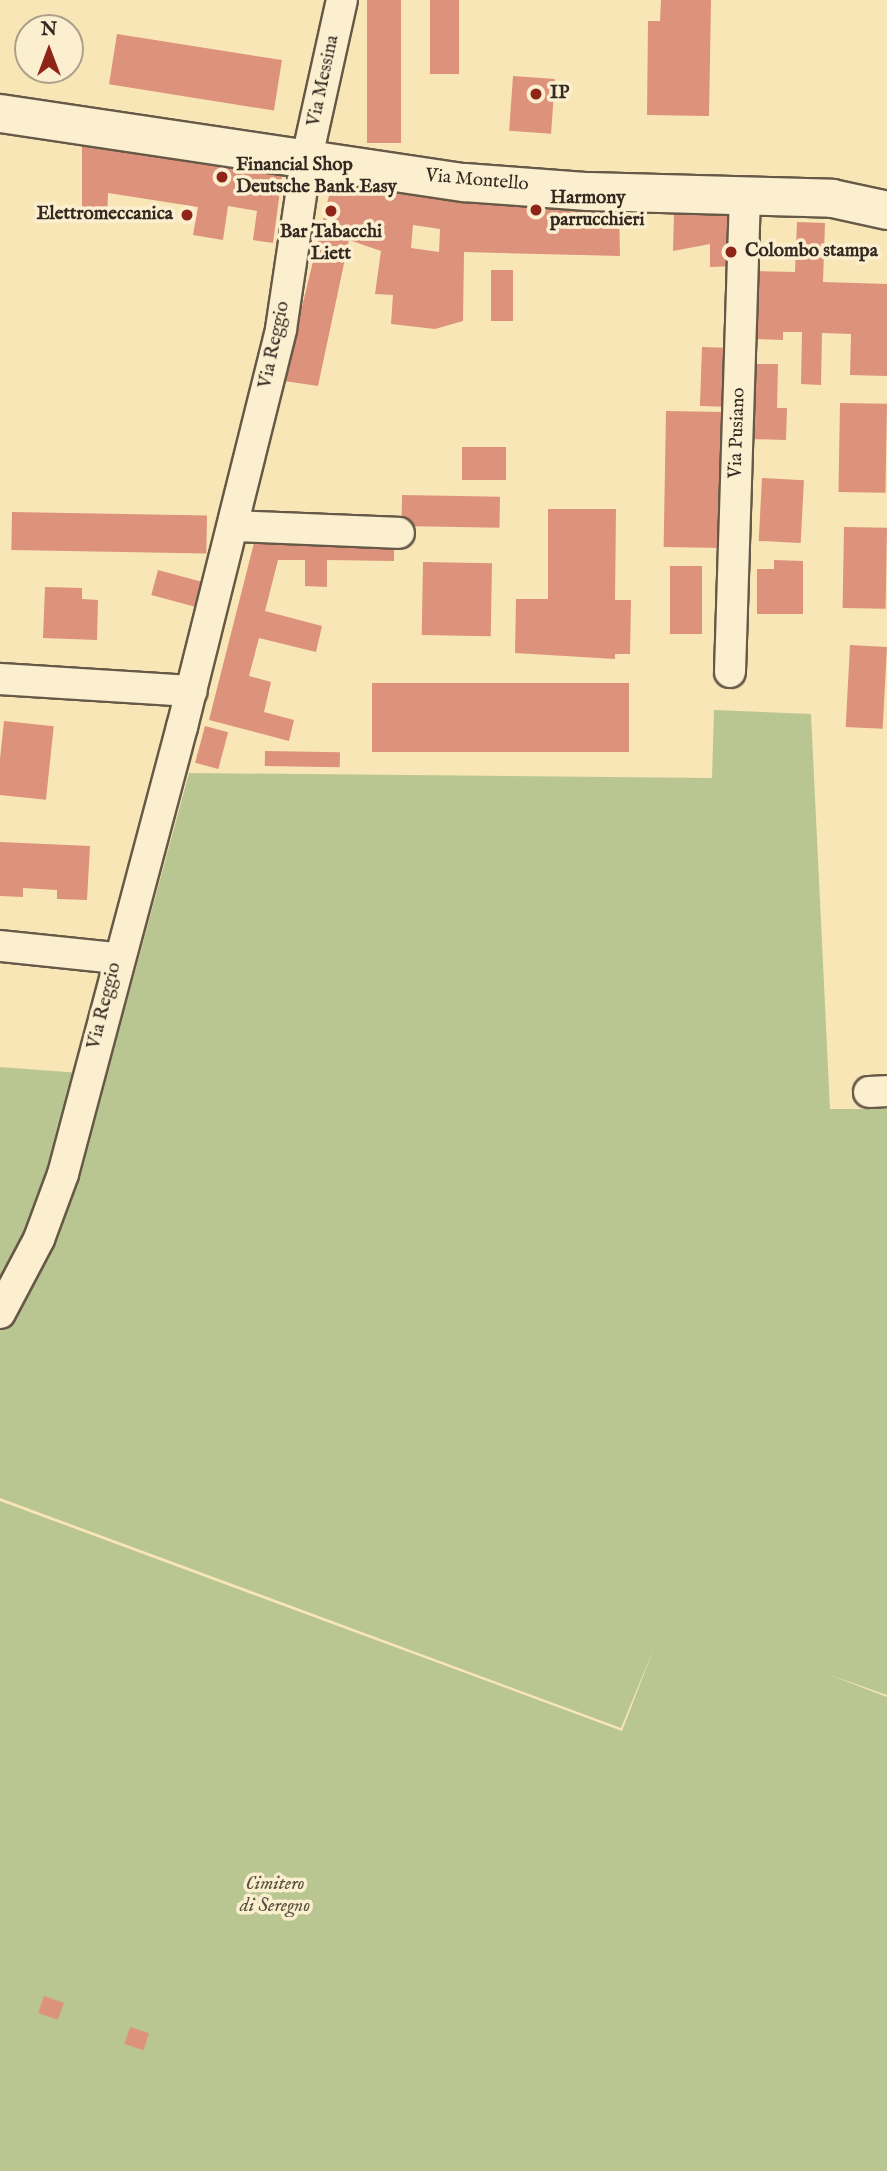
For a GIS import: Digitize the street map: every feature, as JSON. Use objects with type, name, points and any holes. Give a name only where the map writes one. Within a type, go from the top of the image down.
[{"type":"street","name":"Via Messina","points":[[306,162],[342,0]]},
{"type":"street","name":"Via Montello","points":[[0,113],[306,162],[588,191],[745,193],[832,198],[887,210]]},
{"type":"street","name":"Via Reggio","points":[[0,1313],[39,1239],[63,1174],[116,958],[192,691],[281,329],[306,162]]},
{"type":"street","name":"Via Montello","points":[[832,198],[887,187]]},
{"type":"street","name":"Via Pusiano","points":[[730,672],[745,193]]},
{"type":"street","points":[[234,526],[399,533]]},
{"type":"street","points":[[0,678],[192,691]]},
{"type":"street","points":[[0,946],[116,958]]},
{"type":"green space","name":"Cimitero di Seregno","points":[[714,710],[811,714],[830,1109],[887,1109],[887,1695],[827,1674],[887,1697],[887,2171],[0,2171],[0,1501],[622,1731],[654,1648],[621,1728],[0,1498],[0,1067],[107,1075],[189,773],[712,778]]},
{"type":"building","points":[[367,0],[401,0],[401,143],[367,143]]},
{"type":"building","points":[[430,0],[459,0],[459,74],[430,74]]},
{"type":"building","points":[[661,0],[711,0],[709,116],[647,115],[648,21],[660,21]]},
{"type":"building","points":[[117,34],[282,60],[274,110],[109,84]]},
{"type":"building","points":[[513,76],[555,79],[551,134],[509,131]]},
{"type":"building","points":[[82,144],[282,176],[273,243],[253,240],[257,211],[228,206],[223,240],[193,235],[198,207],[108,193],[107,218],[82,215]]},
{"type":"building","points":[[332,183],[619,208],[620,256],[464,252],[463,321],[435,329],[391,324],[393,295],[375,294],[381,251],[349,240],[318,386],[284,381]],"holes":[[[413,225],[440,229],[439,252],[411,248]]]},
{"type":"building","points":[[674,212],[737,215],[737,266],[710,267],[710,244],[673,251]]},
{"type":"building","points":[[797,222],[825,223],[823,282],[887,284],[887,376],[850,375],[851,334],[822,333],[821,385],[801,384],[802,332],[783,332],[783,340],[754,339],[756,271],[795,272]]},
{"type":"building","points":[[491,270],[513,270],[513,321],[491,321]]},
{"type":"building","points":[[702,347],[727,348],[725,407],[700,406]]},
{"type":"building","points":[[753,364],[778,364],[777,408],[787,408],[786,440],[750,439]]},
{"type":"building","points":[[840,403],[887,404],[885,493],[838,492]]},
{"type":"building","points":[[666,411],[724,412],[722,548],[664,547]]},
{"type":"building","points":[[462,447],[506,447],[506,480],[462,480]]},
{"type":"building","points":[[762,478],[804,480],[801,543],[759,541]]},
{"type":"building","points":[[402,495],[500,497],[499,528],[401,526]]},
{"type":"building","points":[[548,509],[616,509],[615,600],[631,600],[630,654],[615,654],[615,659],[515,653],[516,599],[548,599]]},
{"type":"building","points":[[12,512],[207,515],[206,553],[11,550]]},
{"type":"building","points":[[844,527],[887,528],[886,609],[843,608]]},
{"type":"building","points":[[394,538],[394,561],[327,560],[327,587],[305,586],[305,560],[278,560],[265,611],[322,626],[316,652],[259,638],[249,676],[271,682],[264,712],[294,720],[289,741],[209,720],[255,539]]},
{"type":"building","points":[[774,560],[803,561],[803,614],[757,614],[757,569],[774,569]]},
{"type":"building","points":[[423,562],[492,563],[491,636],[422,635]]},
{"type":"building","points":[[670,566],[702,566],[702,634],[670,634]]},
{"type":"building","points":[[158,570],[207,583],[201,608],[151,595]]},
{"type":"building","points":[[45,587],[82,588],[82,599],[98,600],[97,640],[43,638]]},
{"type":"building","points":[[850,645],[887,647],[883,729],[846,727]]},
{"type":"building","points":[[372,683],[629,683],[629,752],[372,752]]},
{"type":"building","points":[[4,721],[54,726],[46,800],[0,795]]},
{"type":"building","points":[[205,726],[228,732],[218,769],[195,763]]},
{"type":"building","points":[[265,751],[340,752],[340,767],[265,766]]},
{"type":"building","points":[[0,842],[90,846],[87,900],[57,899],[57,890],[23,888],[23,897],[0,896]]},
{"type":"building","points":[[44,1996],[64,2003],[58,2020],[38,2013]]},
{"type":"building","points":[[130,2027],[149,2033],[143,2050],[124,2044]]},
{"type":"place","name":"IP","points":[[536,94]]},
{"type":"place","name":"Financial Shop Deutsche Bank Easy","points":[[222,177]]},
{"type":"place","name":"Harmony parrucchieri","points":[[536,210]]},
{"type":"place","name":"Bar Tabacchi Liett","points":[[331,211]]},
{"type":"place","name":"Elettromeccanica","points":[[187,215]]},
{"type":"place","name":"Colombo stampa","points":[[731,252]]}]
